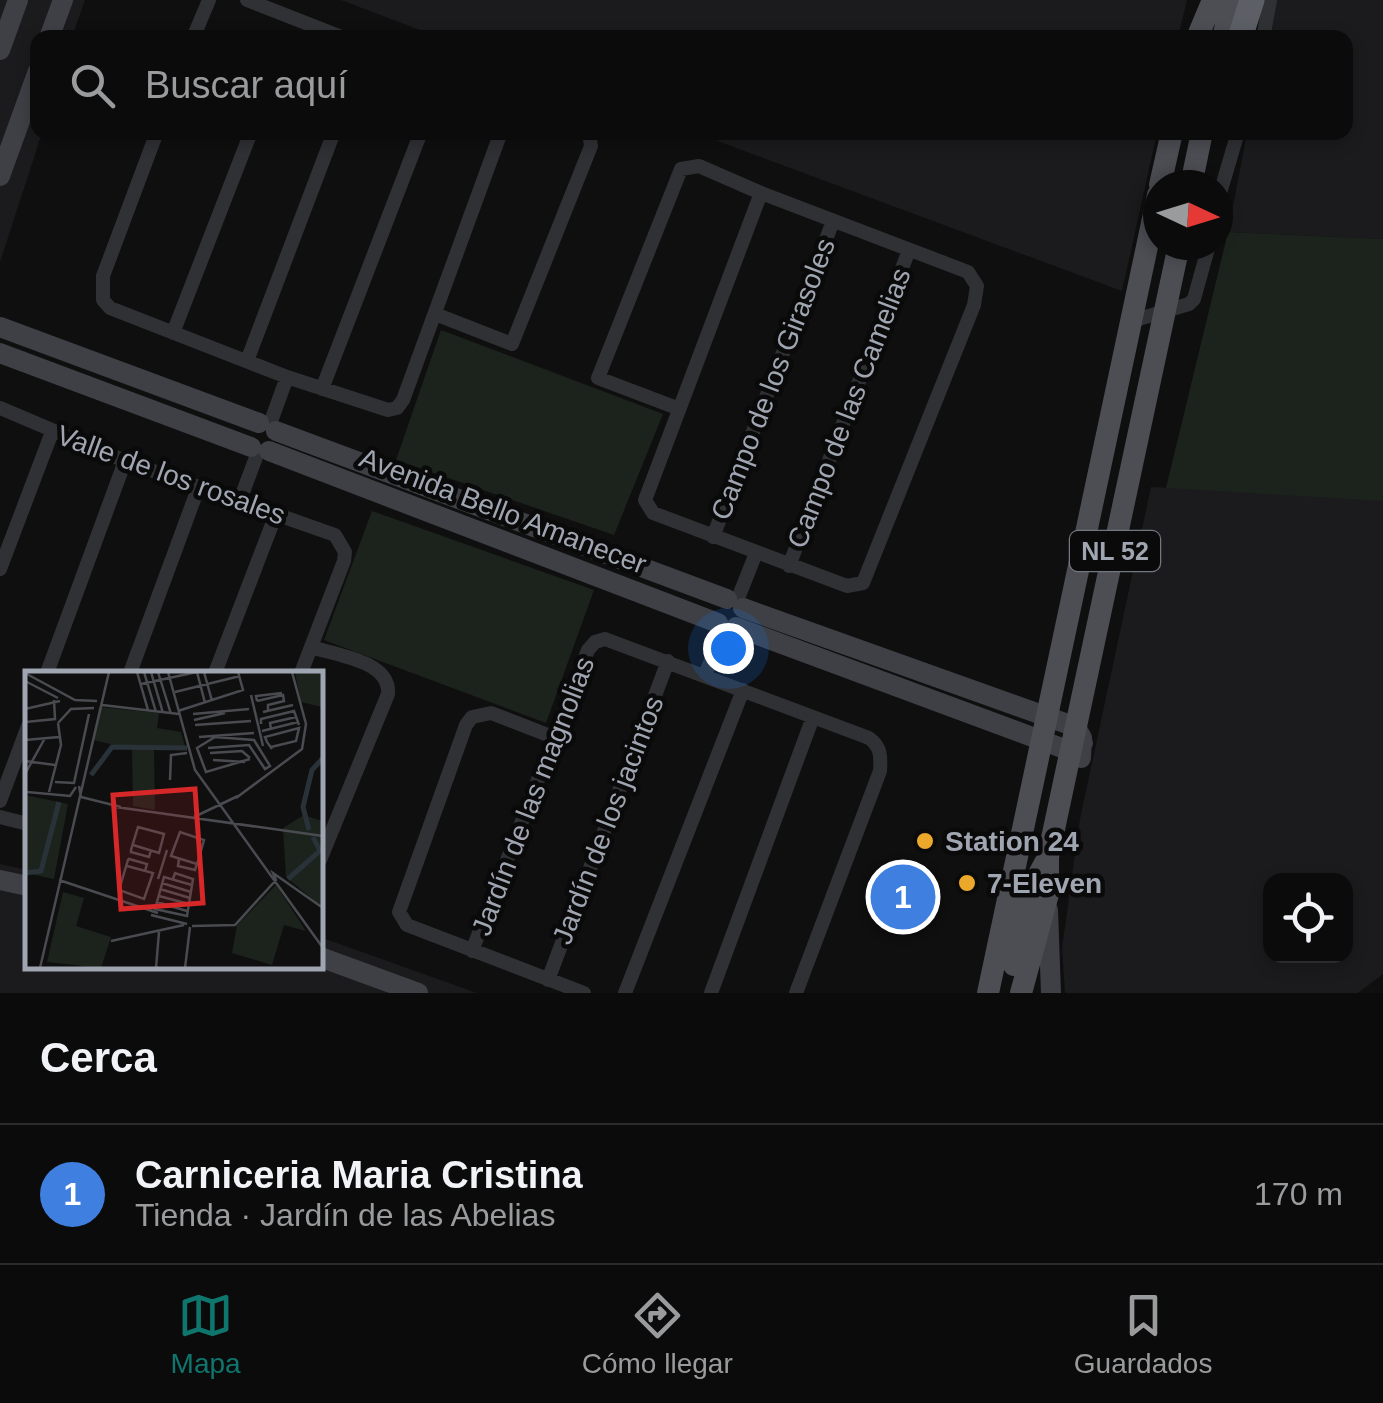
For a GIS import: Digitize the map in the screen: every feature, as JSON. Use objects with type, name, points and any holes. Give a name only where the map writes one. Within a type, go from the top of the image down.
[{"type":"highway","points":[[1242,30],[1250,0]]},
{"type":"main road","points":[[1200,30],[1213,0]]},
{"type":"main road","points":[[1225,30],[1232,0]]},
{"type":"main road","points":[[1164,170],[1170,140]]},
{"type":"main road","points":[[1197,170],[1209,140]]},
{"type":"main road","points":[[1207,170],[1210,140]]},
{"type":"main road","points":[[988,993],[1145,260]]},
{"type":"main road","points":[[1149,260],[1145,293],[1155,308],[1170,309]]},
{"type":"main road","name":"NL 52","points":[[1024,920],[1032,887],[1048,857],[1080,745],[1177,260]]},
{"type":"main road","points":[[1021,993],[1048,894],[1170,309],[1178,299],[1190,260]]},
{"type":"main road","points":[[1099,484],[1122,521]]},
{"type":"main road","name":"NL 52","points":[[1048,857],[1048,894]]},
{"type":"main road","points":[[1006,993],[1024,920]]},
{"type":"main road","points":[[996,961],[1006,993]]},
{"type":"street","points":[[0,50],[18,0]]},
{"type":"street","points":[[53,30],[63,0]]},
{"type":"street","points":[[197,30],[209,0]]},
{"type":"street","points":[[247,0],[324,30]]},
{"type":"street","points":[[1264,30],[1270,0]]},
{"type":"street","points":[[291,30],[296,19]]},
{"type":"street","points":[[0,176],[30,93]]},
{"type":"street","points":[[155,140],[101,288],[103,300],[110,308],[247,362],[388,410],[397,408],[403,400],[499,140]]},
{"type":"street","points":[[174,333],[249,140]]},
{"type":"street","points":[[247,362],[331,140]]},
{"type":"street","points":[[322,389],[417,140]]},
{"type":"street","points":[[435,314],[512,344],[590,140]]},
{"type":"street","points":[[1227,170],[1236,140]]},
{"type":"street","points":[[678,408],[598,378],[680,169],[699,166],[968,272],[977,286],[967,324],[866,578],[858,586],[847,586],[756,554],[648,508],[646,490],[678,408],[760,193]]},
{"type":"street","name":"Campo de los Girasoles","points":[[713,537],[834,221]]},
{"type":"street","name":"Campo de las Camelias","points":[[789,566],[909,250]]},
{"type":"street","points":[[1132,321],[1194,299],[1205,260]]},
{"type":"street","name":"Avenida Bello Amanecer","points":[[0,327],[475,530],[731,614],[899,663],[1080,745]]},
{"type":"street","points":[[30,364],[38,343]]},
{"type":"street","name":"Avenida Bello Amanecer","points":[[0,353],[59,376],[484,509],[890,683],[1043,729]]},
{"type":"street","points":[[59,376],[66,354]]},
{"type":"street","points":[[240,500],[287,377]]},
{"type":"street","name":"Valle de los rosales","points":[[0,408],[125,462],[336,535],[342,542],[344,561],[311,646]]},
{"type":"street","points":[[0,569],[52,432]]},
{"type":"street","points":[[48,671],[125,462]]},
{"type":"street","points":[[131,671],[199,486]]},
{"type":"street","points":[[475,530],[476,518],[484,509]]},
{"type":"street","points":[[215,671],[276,514]]},
{"type":"street","points":[[503,540],[510,532],[510,519]]},
{"type":"street","points":[[705,674],[756,554]]},
{"type":"street","name":"Jardín de las magnolias","points":[[472,951],[588,650],[595,642],[615,640],[668,661]]},
{"type":"street","points":[[302,671],[311,646],[379,670],[389,684],[322,855]]},
{"type":"street","points":[[668,661],[877,744],[880,771],[796,993]]},
{"type":"street","name":"Jardín de los jacintos","points":[[548,980],[668,661]]},
{"type":"street","points":[[890,683],[899,663]]},
{"type":"street","points":[[924,696],[931,675]]},
{"type":"street","points":[[625,993],[743,690]]},
{"type":"street","points":[[552,737],[491,713],[472,717],[400,904],[401,920],[584,993]]},
{"type":"street","points":[[710,993],[813,717]]},
{"type":"street","points":[[0,801],[25,734]]},
{"type":"street","points":[[0,818],[25,823]]},
{"type":"street","points":[[0,880],[25,885]]},
{"type":"street","name":"NL 52","points":[[1048,894],[1050,993]]},
{"type":"street","name":"NL 52","points":[[1024,920],[1033,993]]},
{"type":"street","points":[[322,958],[418,993]]},
{"type":"shaded area","points":[[0,0],[85,0],[74,30],[30,30],[30,140],[40,140],[0,262]]},
{"type":"shaded area","points":[[341,0],[1187,0],[1180,30],[420,30]]},
{"type":"shaded area","points":[[1273,0],[1383,0],[1383,239],[1233,232],[1233,206],[1246,140],[1353,140],[1353,30],[1267,30]]},
{"type":"shaded area","points":[[715,140],[1155,140],[1149,170],[1143,170],[1143,196],[1122,291]]},
{"type":"shaded area","points":[[1233,232],[1383,239],[1383,501],[1166,488],[1221,260],[1233,260]]},
{"type":"shaded area","points":[[441,330],[663,414],[614,535],[396,460]]},
{"type":"shaded area","points":[[1151,487],[1383,499],[1383,974],[1358,993],[1065,993],[1062,948],[1080,819]]},
{"type":"shaded area","points":[[372,511],[594,590],[546,723],[324,640]]},
{"type":"shaded area","points":[[0,864],[25,870],[25,968],[322,968],[322,938],[477,993],[0,993]]},
{"type":"place","name":"Station 24","points":[[925,841]]},
{"type":"place","name":"7-Eleven","points":[[967,883]]},
{"type":"place","name":"Carniceria Maria Cristina","points":[[903,897]]}]
